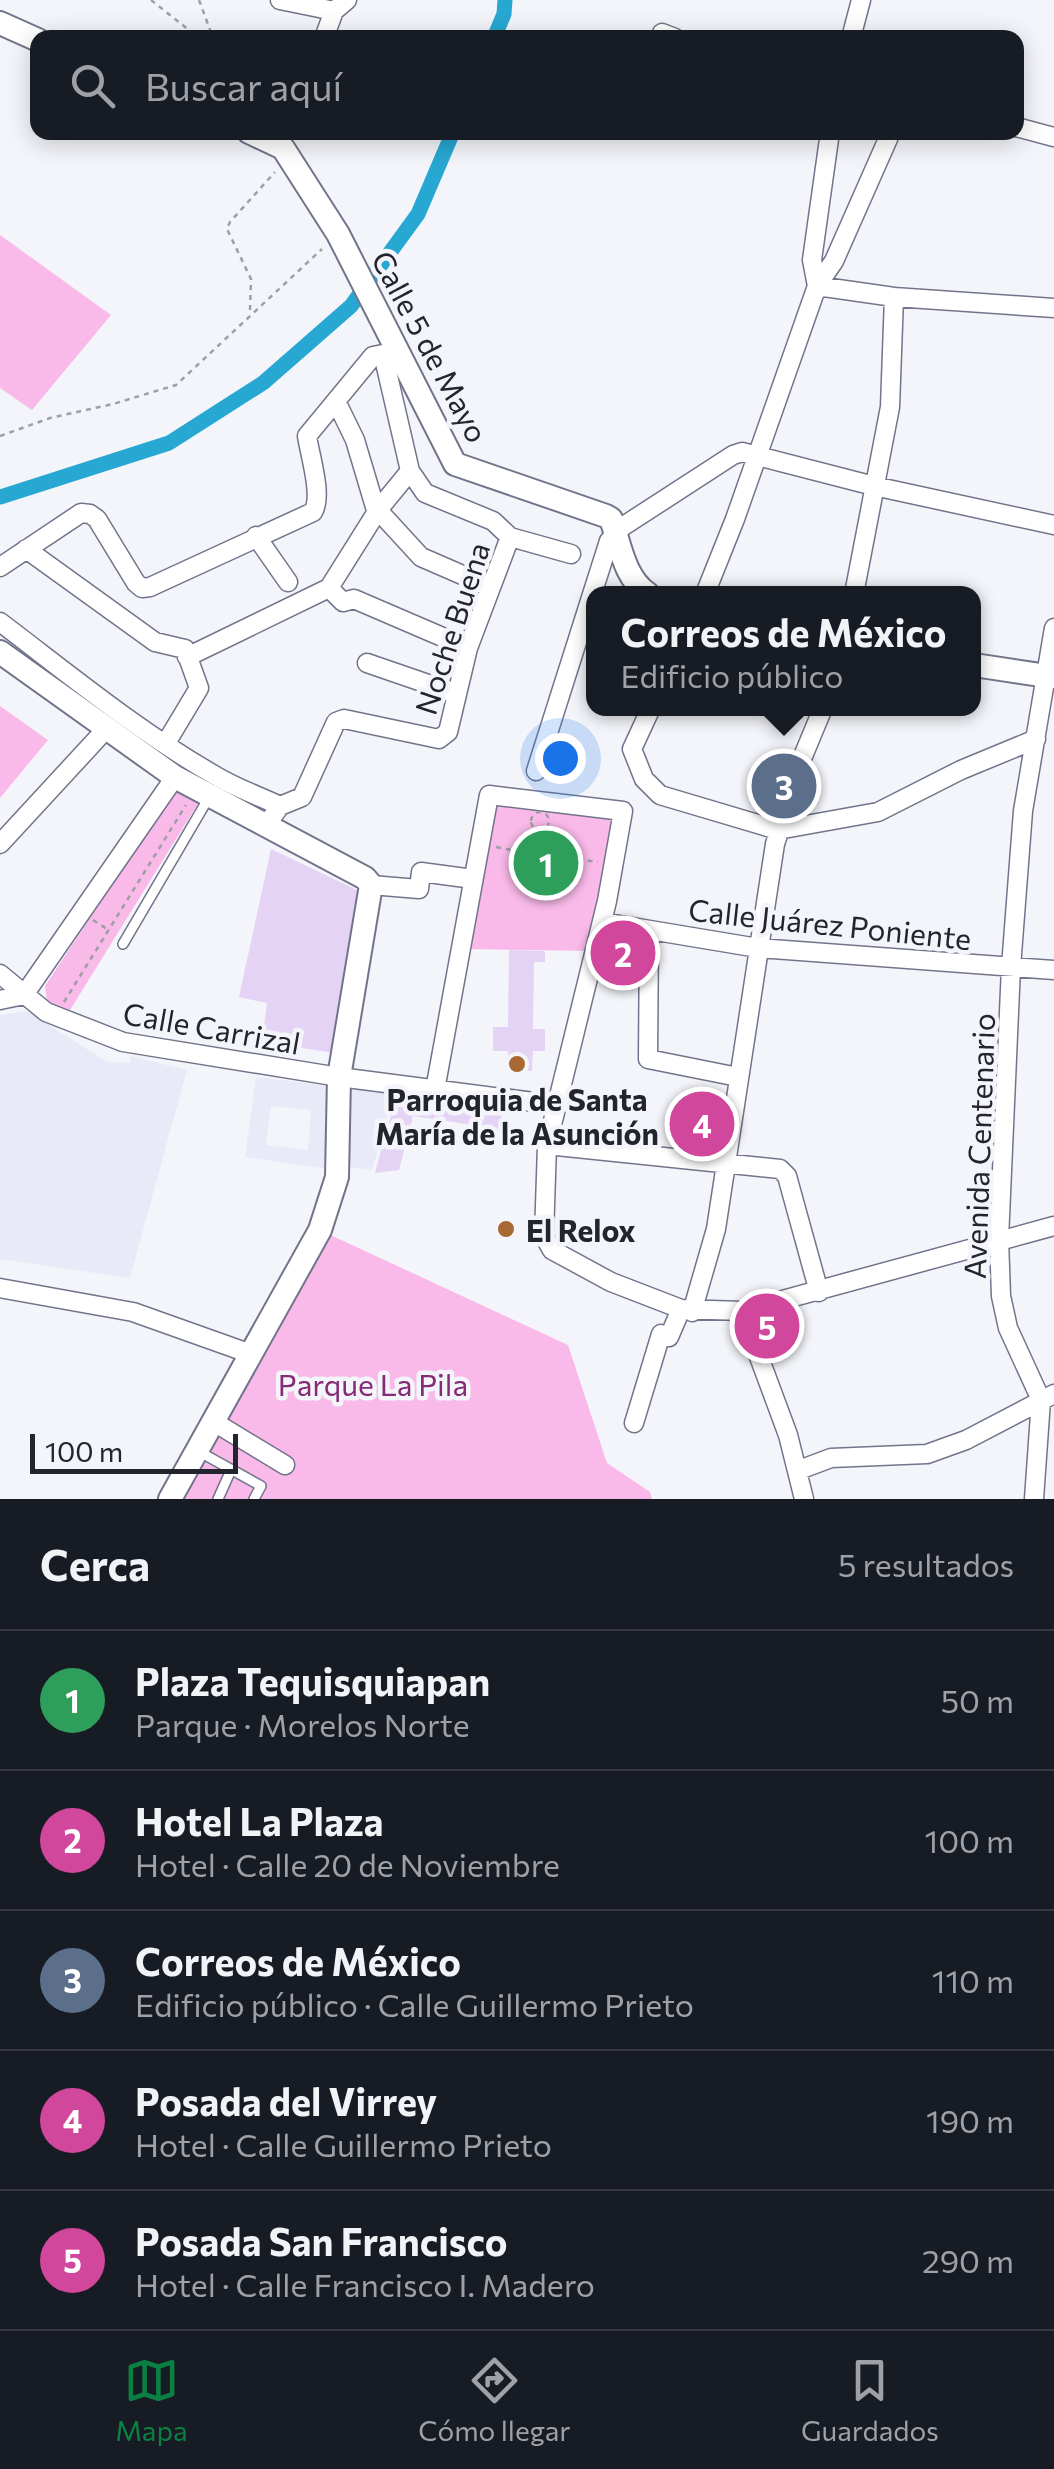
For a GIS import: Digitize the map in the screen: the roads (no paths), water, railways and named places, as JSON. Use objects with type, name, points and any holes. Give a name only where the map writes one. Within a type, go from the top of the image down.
[{"type":"street","points":[[280,0],[340,6],[328,30]]},
{"type":"street","points":[[853,30],[861,0]]},
{"type":"street","points":[[0,23],[30,36]]},
{"type":"street","points":[[1024,129],[1054,137]]},
{"type":"street","points":[[817,286],[812,260],[829,140]]},
{"type":"street","points":[[708,586],[817,286],[834,261],[887,140]]},
{"type":"street","name":"Calle 5 de Mayo","points":[[287,146],[341,239],[455,464],[606,516],[616,534]]},
{"type":"street","points":[[817,286],[894,297],[1054,308]]},
{"type":"street","points":[[855,586],[890,407],[894,297]]},
{"type":"street","points":[[0,567],[80,513],[90,514],[142,588],[312,512],[318,504],[307,436],[373,356],[383,354],[410,471],[378,510],[329,588],[186,653],[155,642],[26,550]]},
{"type":"street","points":[[336,401],[355,440],[378,510],[422,558],[490,588]]},
{"type":"street","points":[[593,586],[604,550],[616,534],[742,452],[874,486],[1054,525]]},
{"type":"street","name":"Noche Buena","points":[[265,827],[280,806],[302,797],[336,722],[344,719],[439,740],[448,732],[468,648],[510,537],[493,520],[425,494],[410,471]]},
{"type":"street","points":[[616,534],[619,550],[637,586]]},
{"type":"street","points":[[256,536],[288,582]]},
{"type":"street","points":[[510,537],[570,554]]},
{"type":"street","points":[[329,588],[343,602],[354,599],[468,648]]},
{"type":"street","points":[[536,772],[586,609]]},
{"type":"street","points":[[0,622],[166,744],[218,777],[280,806]]},
{"type":"street","name":"Avenida Centenario","points":[[1034,1499],[1048,1397],[1008,1328],[1001,1296],[999,1239],[1023,810],[1051,676],[1054,628]]},
{"type":"street","points":[[0,652],[193,787],[365,878],[371,885],[419,890],[421,872],[473,879]]},
{"type":"street","points":[[166,744],[199,688],[186,653]]},
{"type":"street","points":[[367,663],[457,694]]},
{"type":"street","points":[[981,666],[1051,676]]},
{"type":"street","points":[[647,716],[632,749],[644,779],[670,800],[778,830],[878,812],[960,770],[1036,739]]},
{"type":"street","points":[[634,1423],[661,1334],[670,1337],[686,1310],[716,1229],[778,830],[820,716]]},
{"type":"street","points":[[0,844],[107,728]]},
{"type":"street","points":[[0,1000],[24,995],[193,787]]},
{"type":"street","points":[[434,1090],[489,795],[623,812],[602,922],[547,1146],[546,1244],[611,1282],[686,1310],[742,1311],[1054,1226]]},
{"type":"street","points":[[170,1499],[320,1230],[338,1177],[339,1077],[371,885]]},
{"type":"street","name":"Calle Juárez Poniente","points":[[602,922],[758,948],[1054,970]]},
{"type":"street","points":[[650,932],[648,1058],[738,1078]]},
{"type":"street","name":"Calle Carrizal","points":[[0,974],[55,1016],[123,1042],[339,1077],[556,1105]]},
{"type":"street","points":[[547,1146],[784,1172],[819,1292]]},
{"type":"street","points":[[0,1288],[133,1312],[251,1354]]},
{"type":"street","points":[[742,1311],[799,1470],[804,1499]]},
{"type":"street","points":[[799,1470],[831,1458],[927,1454],[966,1440],[1048,1397]]},
{"type":"street","points":[[214,1422],[285,1465]]},
{"type":"lane","points":[[123,944],[193,787]]},
{"type":"lane","points":[[198,1451],[261,1486],[254,1499]]},
{"type":"lane","points":[[218,1499],[231,1470]]},
{"type":"waterway","points":[[497,30],[505,0]]},
{"type":"waterway","points":[[0,497],[169,443],[263,383],[351,306],[418,214],[450,140]]},
{"type":"place","name":"Correos de México","points":[[784,786]]},
{"type":"place","name":"Plaza Tequisquiapan","points":[[546,863]]},
{"type":"place","name":"Hotel La Plaza","points":[[623,953]]},
{"type":"place","name":"Parroquia de Santa María de la Asunción","points":[[517,1064]]},
{"type":"place","name":"Posada del Virrey","points":[[702,1124]]},
{"type":"place","name":"El Relox","points":[[506,1229]]},
{"type":"place","name":"Posada San Francisco","points":[[767,1326]]},
{"type":"park label","name":"Parque La Pila","points":[[373,1383]]}]
